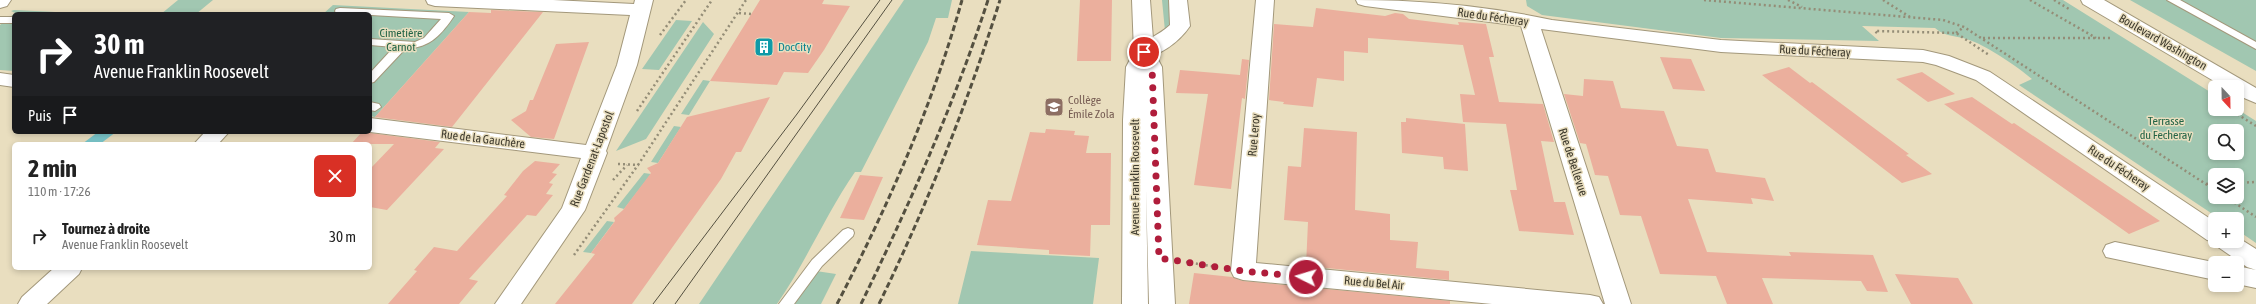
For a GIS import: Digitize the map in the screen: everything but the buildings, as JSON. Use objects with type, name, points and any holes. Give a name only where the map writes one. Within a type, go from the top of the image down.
[{"type":"street","points":[[434,0],[643,5]]},
{"type":"street","name":"Avenue Franklin Roosevelt","points":[[1141,0],[1144,52],[1152,67],[1162,304]]},
{"type":"street","points":[[1144,52],[1168,38],[1180,26],[1178,0]]},
{"type":"street","name":"Rue Leroy","points":[[1243,271],[1265,0]]},
{"type":"street","name":"Rue du Fécheray","points":[[1365,0],[1528,21],[1552,26],[1721,46],[1923,56],[1942,60],[1983,76],[2208,229]]},
{"type":"street","name":"Boulevard Washington","points":[[2090,0],[2256,97]]},
{"type":"street","name":"Rue Gardenat-Lapostol","points":[[508,304],[573,210],[596,153],[627,65],[643,5]]},
{"type":"street","name":"Rue de Bellevue","points":[[1528,21],[1618,304]]},
{"type":"street","name":"Avenue Franklin Roosevelt","points":[[1136,304],[1135,82],[1136,67],[1144,52]]},
{"type":"street","points":[[0,79],[12,81]]},
{"type":"street","name":"Rue de la Gauchère","points":[[372,113],[596,153]]},
{"type":"street","points":[[207,142],[216,134]]},
{"type":"street","points":[[2236,248],[2256,261]]},
{"type":"street","points":[[2115,251],[2208,270]]},
{"type":"street","points":[[31,304],[68,270]]},
{"type":"street","name":"Rue du Bel Air","points":[[1243,271],[1590,304]]},
{"type":"street","points":[[2244,276],[2256,279]]},
{"type":"lane","points":[[2172,0],[2256,46]]},
{"type":"lane","points":[[340,11],[362,12]]},
{"type":"lane","points":[[372,12],[449,16],[428,40],[416,45],[372,42]]},
{"type":"lane","points":[[0,20],[12,20]]},
{"type":"lane","points":[[372,78],[403,44]]},
{"type":"lane","points":[[786,304],[817,263],[848,232]]},
{"type":"path","points":[[634,115],[712,0]]},
{"type":"path","points":[[571,260],[638,165],[746,0]]},
{"type":"path","points":[[1788,0],[1804,8]]},
{"type":"path","points":[[1884,0],[1912,18]]},
{"type":"path","points":[[2030,0],[2096,38]]},
{"type":"path","points":[[738,13],[752,14]]},
{"type":"path","points":[[1956,34],[1964,26]]},
{"type":"path","points":[[1940,32],[1956,34],[1969,41]]},
{"type":"path","points":[[1982,38],[2116,38]]},
{"type":"path","points":[[2240,116],[2256,126]]},
{"type":"path","points":[[619,164],[638,165]]},
{"type":"path","points":[[2244,183],[2256,182]]},
{"type":"path","points":[[2236,204],[2256,217]]},
{"type":"path","points":[[1159,258],[1243,271]]},
{"type":"green space","points":[[178,0],[213,0],[198,12],[163,12]]},
{"type":"green space","points":[[904,0],[952,0],[948,18],[936,18],[928,42],[861,172],[855,172],[777,304],[699,304]]},
{"type":"green space","points":[[1162,0],[1172,0],[1171,26],[1165,31]]},
{"type":"green space","name":"Terrasse du Fecheray","points":[[1526,0],[2063,0],[2208,91],[2208,116],[2244,116],[2244,113],[2256,121],[2256,243],[2244,235],[2244,212],[2210,212],[2019,85],[2032,79],[2011,63],[1979,44],[1967,39],[1948,35],[1935,28],[1862,26],[1879,41],[1721,38],[1542,15],[1527,6]]},
{"type":"green space","points":[[2130,0],[2256,0],[2256,71]]},
{"type":"green space","name":"Cimetière Carnot","points":[[333,5],[469,12],[375,117],[372,116],[372,12],[325,12]]},
{"type":"green space","points":[[14,10],[56,12],[13,12],[11,11]]},
{"type":"green space","points":[[12,15],[12,71],[0,70],[0,25]]},
{"type":"green space","points":[[676,20],[692,21],[659,70],[642,69]]},
{"type":"green space","points":[[703,22],[714,34],[646,139],[616,151]]},
{"type":"green space","points":[[703,80],[710,81],[689,115],[681,114]]},
{"type":"green space","points":[[674,126],[681,127],[658,163],[651,162]]},
{"type":"green space","points":[[644,173],[651,174],[624,209],[617,207]]},
{"type":"green space","points":[[607,221],[614,222],[591,253],[583,252]]},
{"type":"green space","points":[[971,251],[1099,258],[1093,304],[958,304]]},
{"type":"green space","points":[[816,271],[836,274],[821,304],[792,304]]},
{"type":"water","points":[[95,134],[113,134],[103,142],[85,142]]},
{"type":"tram line","points":[[653,304],[797,114],[880,0]]},
{"type":"tram line","points":[[675,304],[892,0]]},
{"type":"railway","points":[[837,304],[874,230],[923,117],[937,79],[962,0]]},
{"type":"railway","points":[[861,304],[896,230],[946,116],[988,0]]},
{"type":"railway","points":[[879,304],[930,192],[974,78],[1000,0]]},
{"type":"place","name":"DocCity","points":[[764,47]]},
{"type":"place","name":"Collège Émile Zola","points":[[1054,107]]},
{"type":"route","points":[[1144,52],[1152,67],[1159,258],[1243,271],[1306,277]]}]
